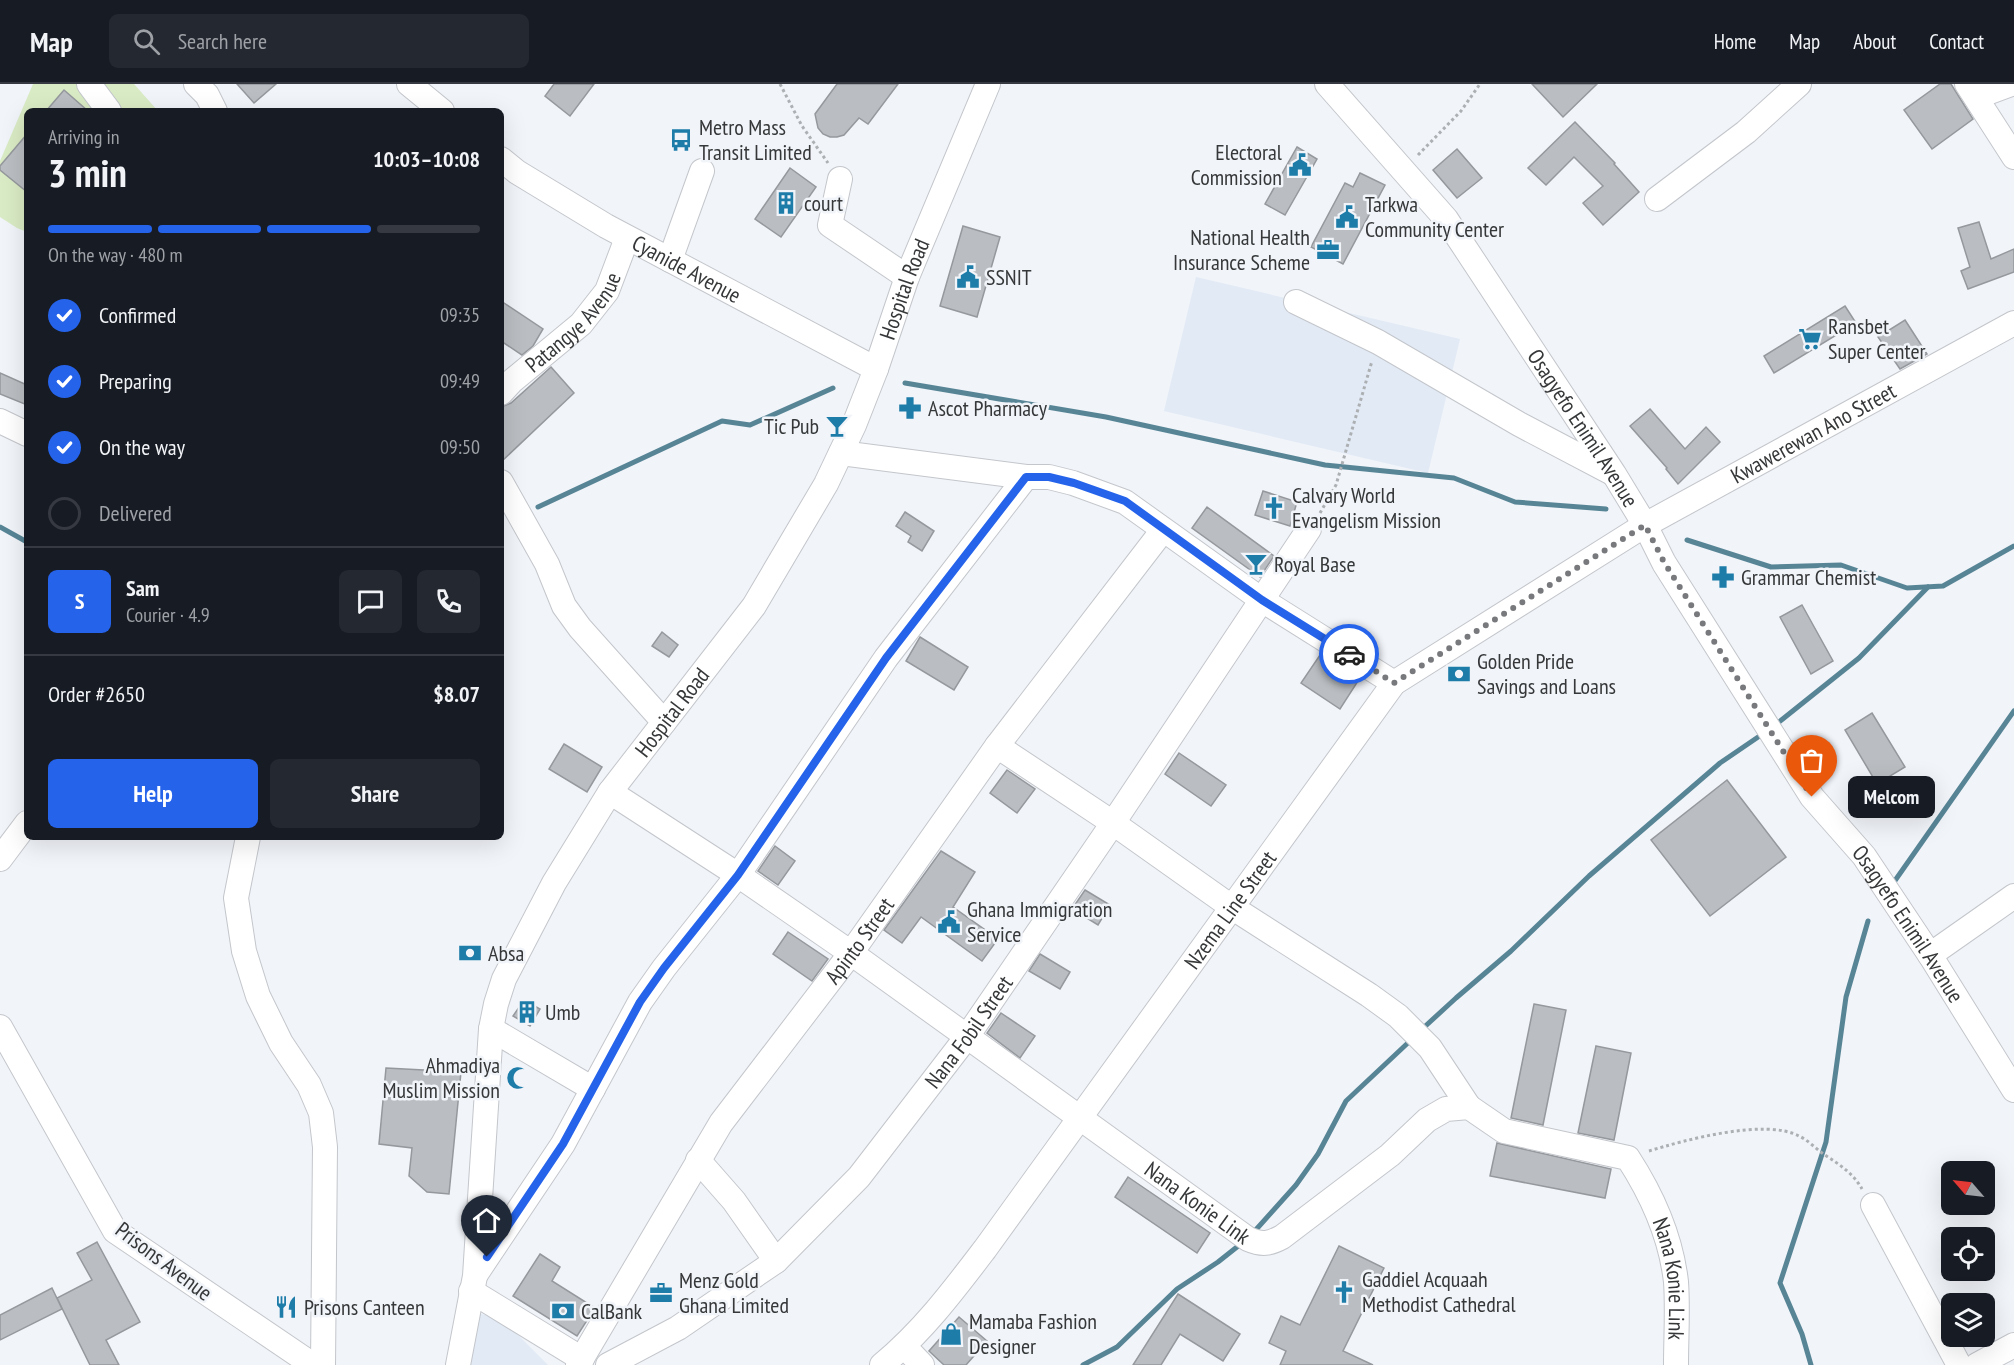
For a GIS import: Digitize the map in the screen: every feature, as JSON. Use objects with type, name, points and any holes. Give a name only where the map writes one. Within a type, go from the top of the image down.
[{"type":"street","points":[[89,84],[107,108]]},
{"type":"street","points":[[196,84],[207,95],[214,108]]},
{"type":"street","points":[[409,84],[438,108]]},
{"type":"street","name":"Hospital Road","points":[[458,1365],[473,1284],[491,1029],[504,979],[554,883],[610,792],[754,606],[826,484],[876,369],[907,277],[988,84]]},
{"type":"street","name":"Osagyefo Enimil Avenue","points":[[1327,84],[1446,219],[1614,474],[1664,562],[1812,797],[1864,856],[1930,955],[2014,1090]]},
{"type":"street","points":[[1658,199],[1746,132],[1799,84]]},
{"type":"street","points":[[2011,84],[1972,91],[2014,157]]},
{"type":"street","name":"Cyanide Avenue","points":[[504,162],[516,172],[627,237],[876,369]]},
{"type":"street","points":[[670,260],[702,171]]},
{"type":"street","points":[[840,179],[830,225],[907,277]]},
{"type":"street","name":"Patangye Avenue","points":[[504,390],[581,324],[607,291],[627,237]]},
{"type":"street","points":[[1296,302],[1378,342],[1519,423],[1614,474]]},
{"type":"street","name":"Kwawerewan Ano Street","points":[[1645,525],[2014,322]]},
{"type":"street","points":[[0,421],[24,433]]},
{"type":"street","points":[[841,453],[1026,477],[1049,477],[1125,501],[1262,600],[1394,683]]},
{"type":"street","points":[[580,1362],[473,1284],[563,1144],[640,1002],[738,875],[886,658],[1026,477]]},
{"type":"street","points":[[504,487],[547,564],[564,606],[580,628],[664,722]]},
{"type":"street","name":"Nzema Line Street","points":[[882,1365],[930,1321],[985,1249],[1233,909],[1394,683],[1645,525]]},
{"type":"street","name":"Nana Fobil Street","points":[[608,1365],[678,1328],[776,1261],[860,1177],[966,1038],[1309,529]]},
{"type":"street","name":"Apinto Street","points":[[580,1362],[721,1123],[850,953],[997,746],[1164,530]]},
{"type":"street","points":[[997,746],[1113,823],[1233,909],[1370,994],[1398,1016],[1430,1048],[1468,1107],[1504,1131],[1628,1158]]},
{"type":"street","name":"Nana Konie Link","points":[[610,792],[738,875],[850,953],[1079,1119],[1248,1239],[1257,1243],[1269,1244],[1282,1237],[1390,1155],[1427,1120],[1446,1109],[1468,1107]]},
{"type":"street","points":[[0,859],[24,827]]},
{"type":"street","points":[[247,840],[236,898],[244,951],[258,996],[281,1043],[309,1085],[321,1113],[325,1147],[323,1365]]},
{"type":"street","points":[[1930,955],[2014,896]]},
{"type":"street","name":"Prisons Avenue","points":[[0,1027],[115,1231],[313,1365]]},
{"type":"street","points":[[491,1029],[593,1089]]},
{"type":"street","name":"Nana Konie Link","points":[[1628,1158],[1644,1184],[1667,1236],[1676,1281],[1676,1365]]},
{"type":"street","points":[[698,1160],[734,1201],[776,1261]]},
{"type":"street","points":[[1873,1205],[1959,1365]]},
{"type":"street","points":[[1977,1365],[2014,1345]]},
{"type":"street","points":[[904,1346],[922,1365]]},
{"type":"path","points":[[780,84],[802,126],[840,179]]},
{"type":"path","points":[[1403,170],[1461,111],[1480,84]]},
{"type":"path","points":[[1309,529],[1336,486],[1378,342]]},
{"type":"path","points":[[1628,1158],[1673,1144],[1752,1129],[1784,1130],[1800,1136],[1852,1173],[1873,1205]]},
{"type":"shaded area","points":[[1196,277],[1460,339],[1428,473],[1164,411]]},
{"type":"shaded area","points":[[476,1313],[501,1318],[548,1365],[466,1365]]},
{"type":"green space","points":[[33,84],[134,84],[155,108],[24,108],[24,231],[0,217],[0,161]]},
{"type":"building","points":[[237,84],[276,84],[254,103]]},
{"type":"building","points":[[554,84],[594,84],[570,116],[545,96]]},
{"type":"building","points":[[837,84],[898,84],[868,124],[859,118],[844,135],[830,137],[818,128],[815,114]]},
{"type":"building","points":[[1532,84],[1597,84],[1563,117]]},
{"type":"building","points":[[1940,84],[1951,84],[1973,119],[1932,149],[1904,110]]},
{"type":"building","points":[[64,90],[85,108],[49,108]]},
{"type":"building","points":[[1575,122],[1615,163],[1639,192],[1603,225],[1583,203],[1603,186],[1574,157],[1546,185],[1528,168]]},
{"type":"building","points":[[24,138],[24,190],[0,170],[0,166]]},
{"type":"building","points":[[1297,147],[1317,159],[1285,215],[1265,204]]},
{"type":"building","points":[[1457,149],[1482,178],[1457,198],[1433,170]]},
{"type":"building","name":"court","points":[[790,168],[816,187],[781,237],[755,219]]},
{"type":"building","name":"Tarkwa Community Center","points":[[1360,173],[1385,185],[1343,264],[1311,247],[1345,183],[1353,187]]},
{"type":"building","points":[[1979,222],[1991,259],[2014,249],[2014,272],[1968,289],[1961,271],[1970,267],[1958,228]]},
{"type":"building","name":"SSNIT","points":[[963,226],[1000,237],[977,317],[940,306]]},
{"type":"building","points":[[504,303],[543,329],[533,346],[522,355],[504,343]]},
{"type":"building","name":"Ransbet Super Center","points":[[1845,306],[1856,323],[1774,373],[1764,356]]},
{"type":"building","points":[[1905,320],[1927,354],[1900,369],[1878,337]]},
{"type":"building","points":[[551,367],[574,393],[504,459],[504,406],[511,403]]},
{"type":"building","points":[[0,373],[24,384],[24,404],[0,394]]},
{"type":"building","points":[[1650,409],[1685,449],[1706,427],[1720,442],[1678,484],[1630,426]]},
{"type":"building","points":[[1263,491],[1297,502],[1290,526],[1255,515]]},
{"type":"building","points":[[1207,507],[1274,556],[1260,577],[1192,528]]},
{"type":"building","points":[[905,512],[934,531],[922,551],[908,542],[911,536],[896,526]]},
{"type":"building","points":[[1802,605],[1833,661],[1811,674],[1780,617]]},
{"type":"building","points":[[662,632],[678,645],[669,657],[652,646]]},
{"type":"building","points":[[920,637],[968,667],[954,690],[906,661]]},
{"type":"building","points":[[1320,655],[1358,681],[1340,709],[1301,683]]},
{"type":"building","points":[[1872,713],[1905,767],[1877,784],[1845,730]]},
{"type":"building","points":[[564,744],[602,767],[587,792],[549,769]]},
{"type":"building","points":[[1179,753],[1226,785],[1211,806],[1165,774]]},
{"type":"building","points":[[1007,770],[1035,789],[1017,813],[990,793]]},
{"type":"building","points":[[1727,780],[1786,857],[1710,916],[1651,840]]},
{"type":"building","points":[[775,846],[795,861],[778,885],[758,871]]},
{"type":"building","points":[[941,851],[975,872],[953,907],[998,939],[982,961],[921,917],[902,943],[884,930]]},
{"type":"building","points":[[1085,890],[1110,905],[1098,925],[1072,909]]},
{"type":"building","points":[[788,932],[828,959],[812,981],[773,954]]},
{"type":"building","points":[[1040,954],[1070,972],[1060,989],[1029,971]]},
{"type":"building","name":"Umb","points":[[524,1000],[540,1009],[530,1026],[513,1016]]},
{"type":"building","points":[[1534,1004],[1566,1010],[1543,1125],[1511,1118]]},
{"type":"building","points":[[1001,1013],[1035,1036],[1020,1058],[987,1033]]},
{"type":"building","points":[[1596,1046],[1631,1053],[1614,1140],[1578,1133]]},
{"type":"building","points":[[386,1068],[461,1072],[449,1194],[427,1192],[409,1176],[412,1148],[379,1144]]},
{"type":"building","points":[[1497,1143],[1611,1169],[1605,1198],[1490,1176]]},
{"type":"building","points":[[1128,1177],[1210,1233],[1197,1253],[1115,1197]]},
{"type":"building","points":[[97,1242],[140,1322],[106,1340],[119,1365],[90,1365],[57,1298],[92,1280],[77,1253]]},
{"type":"building","name":"Gaddiel Acquaah Methodist Cathedral","points":[[1339,1246],[1384,1268],[1343,1351],[1373,1365],[1280,1365],[1286,1351],[1269,1343],[1281,1316],[1300,1325]]},
{"type":"building","points":[[540,1254],[560,1267],[552,1281],[595,1308],[577,1336],[513,1296]]},
{"type":"building","points":[[52,1288],[62,1309],[0,1340],[0,1315]]},
{"type":"building","points":[[1178,1294],[1240,1334],[1223,1361],[1180,1334],[1161,1365],[1133,1365]]},
{"type":"building","points":[[959,1317],[987,1341],[966,1365],[944,1365],[929,1351]]},
{"type":"waterway","points":[[905,383],[1106,417],[1325,465],[1454,478],[1515,502],[1606,509]]},
{"type":"waterway","points":[[538,507],[722,421],[750,425],[833,388]]},
{"type":"waterway","points":[[0,527],[24,540]]},
{"type":"waterway","points":[[1687,540],[1771,567],[1841,565],[1907,588],[1943,586],[2014,546]]},
{"type":"waterway","points":[[1774,726],[1859,658],[1928,587]]},
{"type":"waterway","points":[[1894,882],[2014,711]]},
{"type":"waterway","points":[[1420,1031],[1511,951],[1589,876],[1720,763],[1764,733]]},
{"type":"waterway","points":[[1811,1365],[1802,1334],[1780,1283],[1826,1142],[1846,997],[1868,921]]},
{"type":"waterway","points":[[1253,1233],[1296,1185],[1318,1154],[1346,1101],[1411,1040]]},
{"type":"waterway","points":[[1083,1365],[1117,1347],[1177,1289],[1242,1243]]},
{"type":"way so far","points":[[1349,654],[1394,683],[1645,525],[1664,562],[1812,797]]},
{"type":"place","name":"Metro Mass Transit Limited","points":[[681,140]]},
{"type":"place","name":"Electoral Commission","points":[[1300,165]]},
{"type":"place","name":"court","points":[[786,203]]},
{"type":"place","name":"Tarkwa Community Center","points":[[1347,217]]},
{"type":"place","name":"National Health Insurance Scheme","points":[[1328,250]]},
{"type":"place","name":"SSNIT","points":[[968,277]]},
{"type":"place","name":"Ransbet Super Center","points":[[1810,339]]},
{"type":"place","name":"Ascot Pharmacy","points":[[910,408]]},
{"type":"place","name":"Tic Pub","points":[[837,426]]},
{"type":"place","name":"Calvary World Evangelism Mission","points":[[1274,508]]},
{"type":"place","name":"Royal Base","points":[[1256,564]]},
{"type":"place","name":"Grammar Chemist","points":[[1723,577]]},
{"type":"place","name":"Golden Pride Savings and Loans","points":[[1459,674]]},
{"type":"place","name":"Melcom","points":[[1812,797]]},
{"type":"place","name":"Ghana Immigration Service","points":[[949,922]]},
{"type":"place","name":"Absa","points":[[470,953]]},
{"type":"place","name":"Umb","points":[[527,1012]]},
{"type":"place","name":"Ahmadiya Muslim Mission","points":[[518,1078]]},
{"type":"place","name":"Gaddiel Acquaah Methodist Cathedral","points":[[1344,1292]]},
{"type":"place","name":"Menz Gold Ghana Limited","points":[[661,1293]]},
{"type":"place","name":"Prisons Canteen","points":[[286,1307]]},
{"type":"place","name":"CalBank","points":[[563,1311]]},
{"type":"place","name":"Mamaba Fashion Designer","points":[[951,1334]]},
{"type":"route","points":[[487,1257],[563,1144],[640,1002],[738,875],[886,658],[1026,477],[1049,477],[1074,483],[1125,501],[1262,600],[1349,654]]}]
